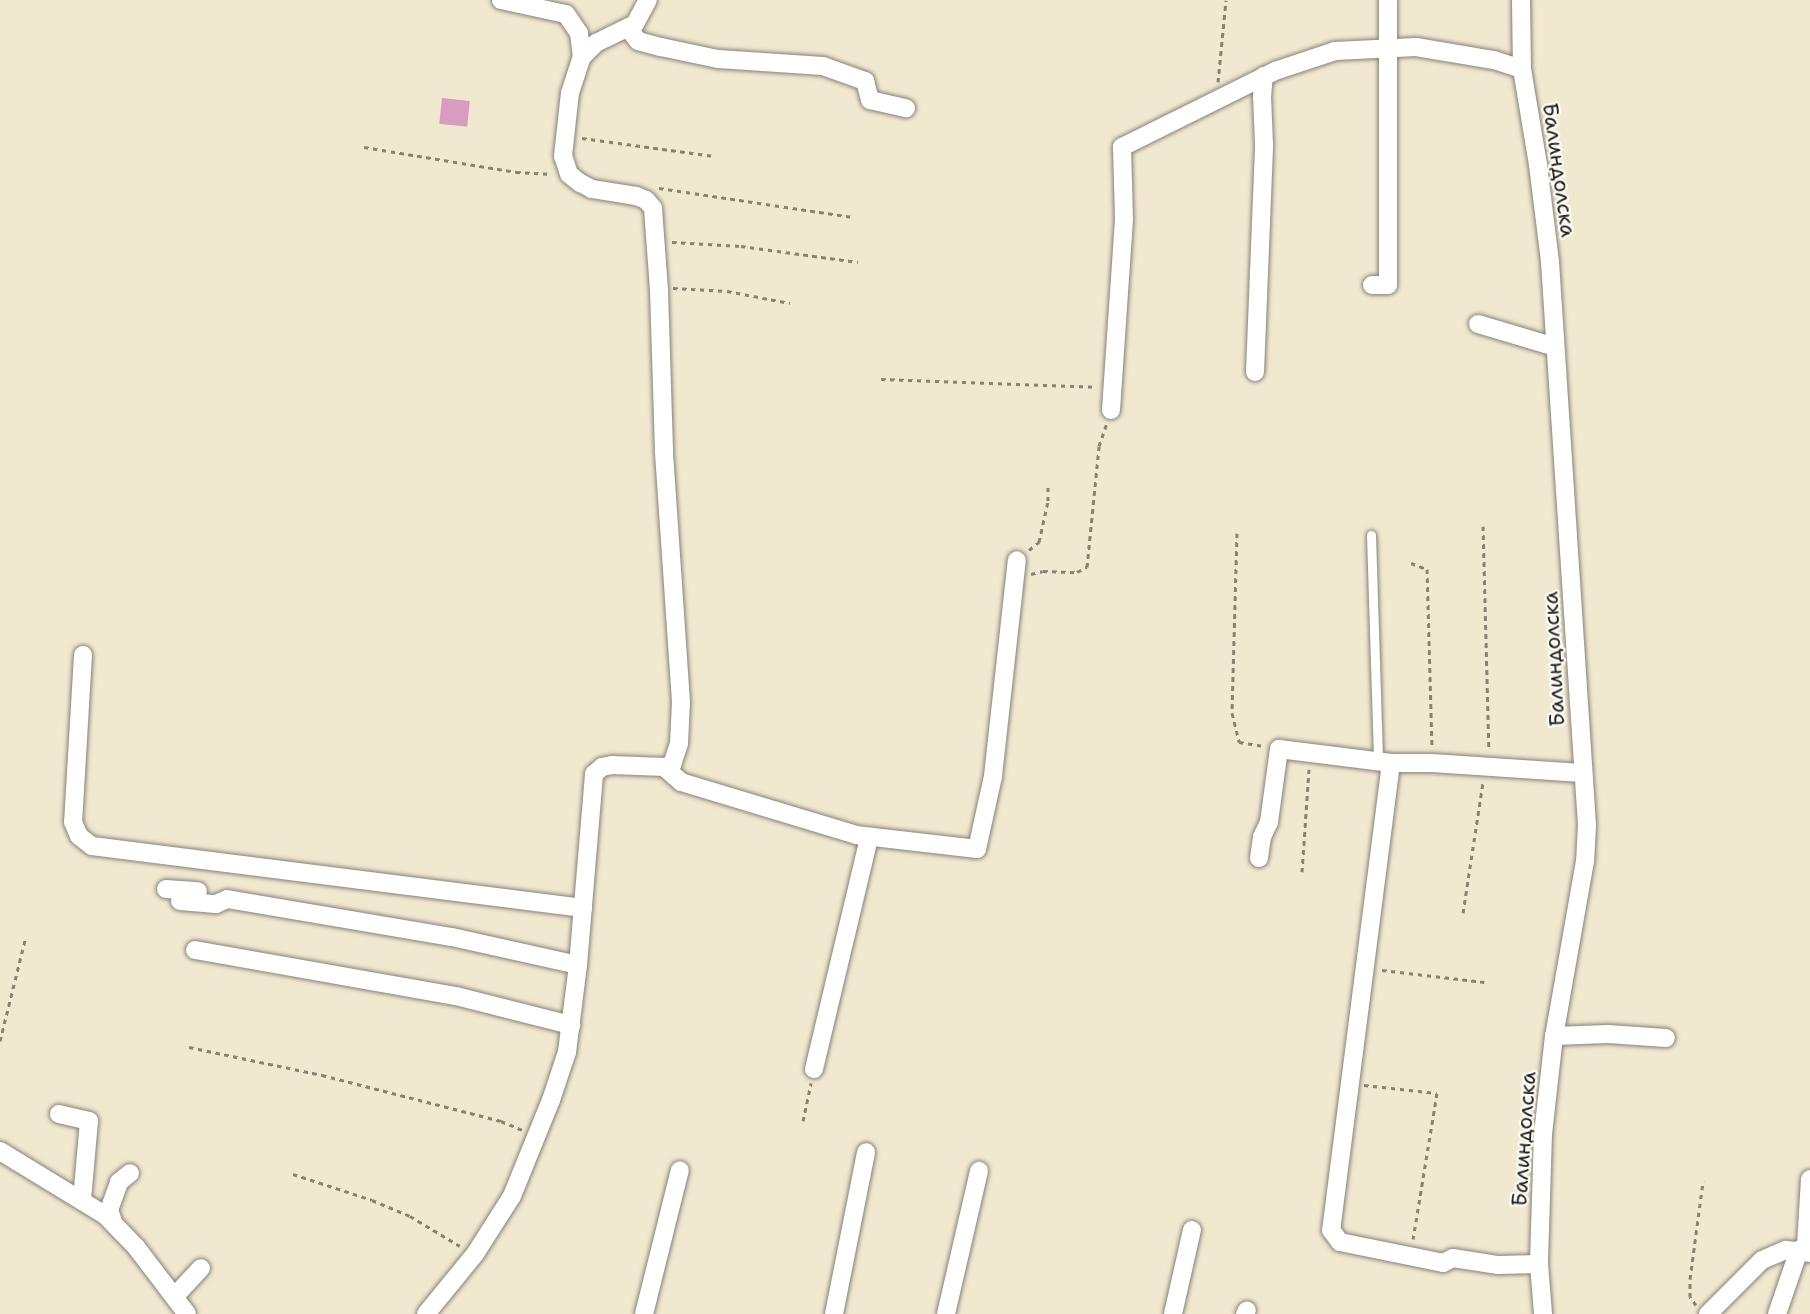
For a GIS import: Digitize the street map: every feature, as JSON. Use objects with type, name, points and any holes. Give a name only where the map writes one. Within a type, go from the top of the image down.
[{"type":"street","points":[[426,1314],[475,1254],[512,1196],[537,1137],[567,1052],[578,964],[594,774],[602,767],[612,765],[664,767],[672,765],[676,756],[681,702],[664,450],[659,290],[653,208],[646,200],[636,196],[592,189],[568,171],[563,156],[563,140],[570,93],[582,57],[579,33],[567,14],[520,2],[501,0]]},
{"type":"street","points":[[582,57],[596,43],[628,28],[641,15],[648,0]]},
{"type":"street","points":[[1372,285],[1388,285],[1388,0]]},
{"type":"street","name":"Балиндолска","points":[[1521,0],[1522,69],[1549,251],[1587,825],[1585,861],[1554,1036],[1544,1134],[1539,1264],[1544,1314]]},
{"type":"street","points":[[628,28],[638,41],[661,47],[718,58],[823,66],[865,81],[870,100],[906,108]]},
{"type":"street","points":[[1111,410],[1124,219],[1122,147],[1264,76],[1335,51],[1416,47],[1494,60],[1522,69]]},
{"type":"street","points":[[1254,372],[1264,144],[1264,76]]},
{"type":"street","points":[[1478,324],[1555,347]]},
{"type":"street","points":[[664,767],[681,782],[773,812],[869,838],[976,849],[993,776],[1017,560]]},
{"type":"street","points":[[83,655],[73,822],[79,836],[92,846],[583,908]]},
{"type":"street","points":[[1259,858],[1262,837],[1269,822],[1279,748],[1384,762],[1582,773]]},
{"type":"street","points":[[1384,762],[1364,968],[1331,1230],[1340,1242],[1443,1263],[1453,1258],[1498,1265],[1539,1264]]},
{"type":"street","points":[[814,1070],[869,838]]},
{"type":"street","points":[[173,895],[216,904],[227,900],[452,937],[578,964]]},
{"type":"street","points":[[195,950],[456,996],[571,1025]]},
{"type":"street","points":[[1554,1036],[1608,1034],[1665,1038]]},
{"type":"street","points":[[59,1114],[89,1121],[82,1200]]},
{"type":"street","points":[[0,1151],[82,1200],[113,1222],[175,1296],[187,1314]]},
{"type":"street","points":[[834,1314],[867,1152]]},
{"type":"street","points":[[644,1314],[680,1170]]},
{"type":"street","points":[[946,1314],[979,1171]]},
{"type":"street","points":[[113,1222],[109,1210],[119,1182],[130,1173]]},
{"type":"street","points":[[1777,1314],[1807,1249],[1810,1179]]},
{"type":"street","points":[[1173,1314],[1192,1230]]},
{"type":"street","points":[[1702,1310],[1762,1260],[1786,1250],[1807,1249]]},
{"type":"street","points":[[175,1296],[201,1268]]},
{"type":"lane","points":[[1371,535],[1384,762]]},
{"type":"path","points":[[1219,100],[1227,0]]},
{"type":"path","points":[[563,140],[567,136],[714,156]]},
{"type":"path","points":[[364,147],[516,172],[545,174],[568,171]]},
{"type":"path","points":[[636,196],[660,188],[853,217]]},
{"type":"path","points":[[655,243],[741,246],[858,262]]},
{"type":"path","points":[[659,290],[676,288],[727,291],[790,303]]},
{"type":"path","points":[[881,379],[1112,388]]},
{"type":"path","points":[[1015,580],[1043,571],[1077,572],[1087,567],[1099,446],[1111,410]]},
{"type":"path","points":[[1017,560],[1039,542],[1048,501],[1048,486]]},
{"type":"path","points":[[1463,913],[1487,766],[1483,526]]},
{"type":"path","points":[[1237,533],[1232,713],[1234,729],[1239,742],[1279,748]]},
{"type":"path","points":[[1411,563],[1427,569],[1432,763]]},
{"type":"path","points":[[1302,872],[1311,751]]},
{"type":"path","points":[[0,1041],[25,940]]},
{"type":"path","points":[[1364,968],[1484,982]]},
{"type":"path","points":[[189,1047],[322,1075],[491,1118],[537,1137]]},
{"type":"path","points":[[803,1121],[814,1070]]},
{"type":"path","points":[[1348,1084],[1437,1093],[1411,1256]]},
{"type":"path","points":[[293,1174],[372,1200],[410,1216],[475,1254]]},
{"type":"path","points":[[1702,1310],[1690,1297],[1690,1279],[1703,1181]]},
{"type":"building","points":[[442,98],[470,101],[467,127],[439,124]]}]
